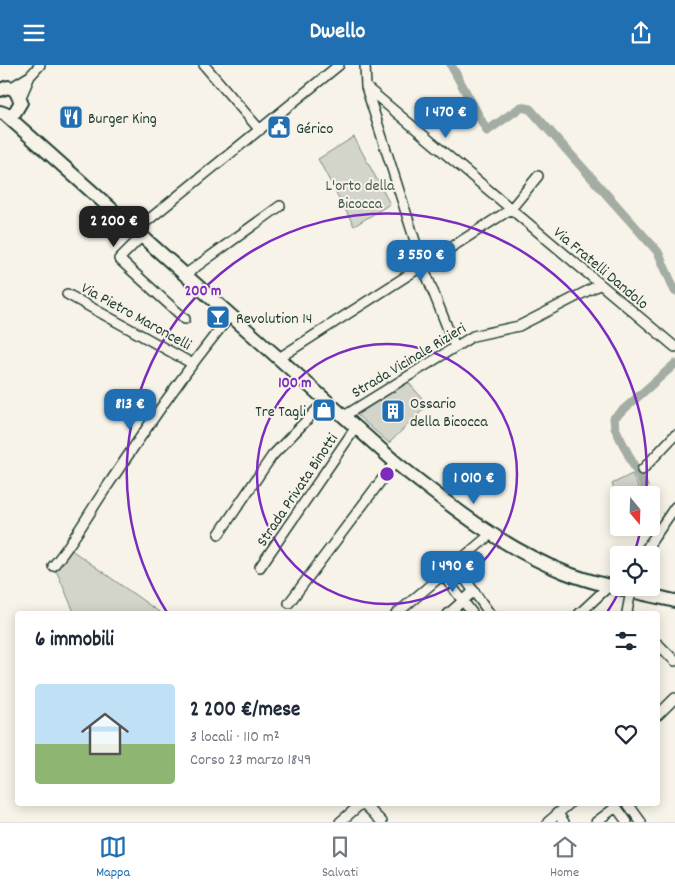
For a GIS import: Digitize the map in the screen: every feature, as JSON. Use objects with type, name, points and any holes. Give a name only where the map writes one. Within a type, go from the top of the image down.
[{"type":"main road","points":[[5,88],[16,90],[21,98],[24,117],[36,140]]},
{"type":"main road","points":[[3,114],[15,112],[20,106],[21,98]]},
{"type":"main road","points":[[3,114],[36,140],[395,462],[448,504],[491,534],[565,572],[610,585]]},
{"type":"main road","points":[[654,596],[675,601]]},
{"type":"street","points":[[21,98],[30,76],[40,65]]},
{"type":"street","points":[[204,65],[260,131]]},
{"type":"street","points":[[185,319],[119,259],[139,233],[339,65]]},
{"type":"street","points":[[365,65],[366,87],[424,266],[455,347]]},
{"type":"street","points":[[5,88],[30,76]]},
{"type":"street","name":"Via Fratelli Dandolo","points":[[366,87],[675,347]]},
{"type":"street","points":[[279,359],[511,209],[538,176]]},
{"type":"street","points":[[186,275],[280,206]]},
{"type":"street","name":"Strada Vicinale Rizieri","points":[[344,416],[472,336],[519,326],[599,285]]},
{"type":"street","name":"Via Pietro Maroncelli","points":[[67,294],[192,363]]},
{"type":"street","points":[[53,566],[68,548],[192,363],[231,315]]},
{"type":"street","points":[[219,534],[272,456],[326,400]]},
{"type":"street","name":"Strada Privata Binotti","points":[[260,567],[356,427]]},
{"type":"street","points":[[642,470],[675,435]]},
{"type":"street","points":[[289,603],[395,462]]},
{"type":"street","points":[[648,546],[675,507]]},
{"type":"street","points":[[400,611],[491,534]]},
{"type":"street","points":[[460,572],[488,611]]},
{"type":"street","points":[[443,575],[471,611]]},
{"type":"street","points":[[451,611],[474,591]]},
{"type":"street","points":[[583,611],[610,594]]},
{"type":"street","points":[[622,596],[627,611]]},
{"type":"street","points":[[660,645],[675,661]]},
{"type":"street","points":[[660,713],[675,698]]},
{"type":"street","points":[[340,822],[360,806]]},
{"type":"street","points":[[365,806],[382,822]]},
{"type":"street","points":[[548,822],[566,806]]},
{"type":"street","points":[[596,822],[614,806]]},
{"type":"street","points":[[616,806],[627,822]]},
{"type":"street","points":[[629,806],[641,822]]},
{"type":"street","points":[[557,813],[564,822]]},
{"type":"green space","name":"L'orto della Bicocca","points":[[354,137],[390,204],[354,226],[318,159]]},
{"type":"green space","points":[[408,382],[428,405],[389,443],[357,415]]},
{"type":"green space","points":[[632,474],[638,486],[613,486],[612,484]]},
{"type":"green space","points":[[70,549],[158,611],[74,611],[55,568]]},
{"type":"waterway","points":[[451,65],[487,131],[521,107],[530,109],[658,252],[675,291]]},
{"type":"waterway","points":[[644,486],[615,428],[614,418],[675,364]]},
{"type":"place","name":"Burger King","points":[[71,117]]},
{"type":"place","name":"Gérico","points":[[279,127]]},
{"type":"place","name":"Revolution 14","points":[[218,317]]},
{"type":"place","name":"Tre Tagli","points":[[324,410]]},
{"type":"place","name":"Ossario della Bicocca","points":[[393,411]]}]
